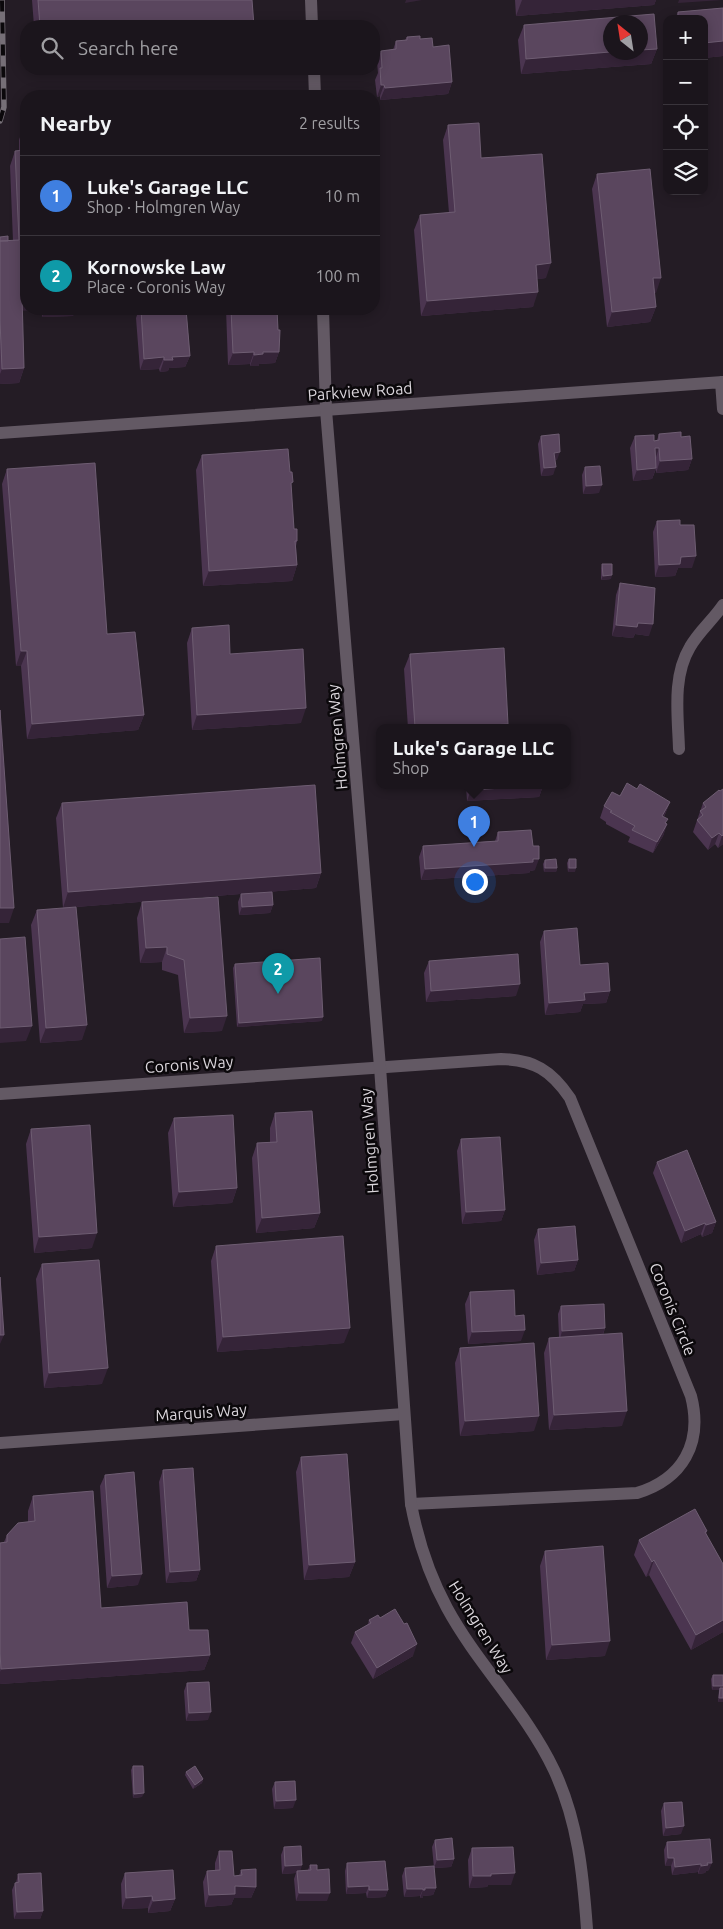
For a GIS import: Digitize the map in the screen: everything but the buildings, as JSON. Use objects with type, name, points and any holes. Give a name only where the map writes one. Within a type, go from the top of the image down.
[{"type":"street","points":[[312,0],[312,20]]},
{"type":"street","points":[[314,75],[315,90]]},
{"type":"street","name":"Holmgren Way","points":[[323,315],[326,410],[380,1067],[411,1504],[420,1544],[431,1577],[447,1609],[537,1741],[553,1769],[565,1796],[576,1832],[582,1867],[587,1929]]},
{"type":"street","points":[[722,382],[723,409]]},
{"type":"street","name":"Parkview Road","points":[[0,433],[722,382]]},
{"type":"street","points":[[679,749],[678,696],[681,666],[689,647],[723,605]]},
{"type":"street","name":"Coronis Circle","points":[[380,1067],[500,1059],[517,1060],[533,1064],[547,1072],[560,1084],[570,1098],[691,1396],[694,1410],[695,1429],[691,1446],[685,1459],[666,1480],[651,1489],[637,1493],[411,1504]]},
{"type":"street","name":"Coronis Way","points":[[0,1094],[380,1067]]},
{"type":"street","name":"Marquis Way","points":[[0,1443],[404,1414]]},
{"type":"railway","points":[[0,121],[4,107],[2,0]]},
{"type":"place","name":"Luke's Garage LLC","points":[[474,847]]},
{"type":"place","name":"Kornowske Law","points":[[278,994]]}]
